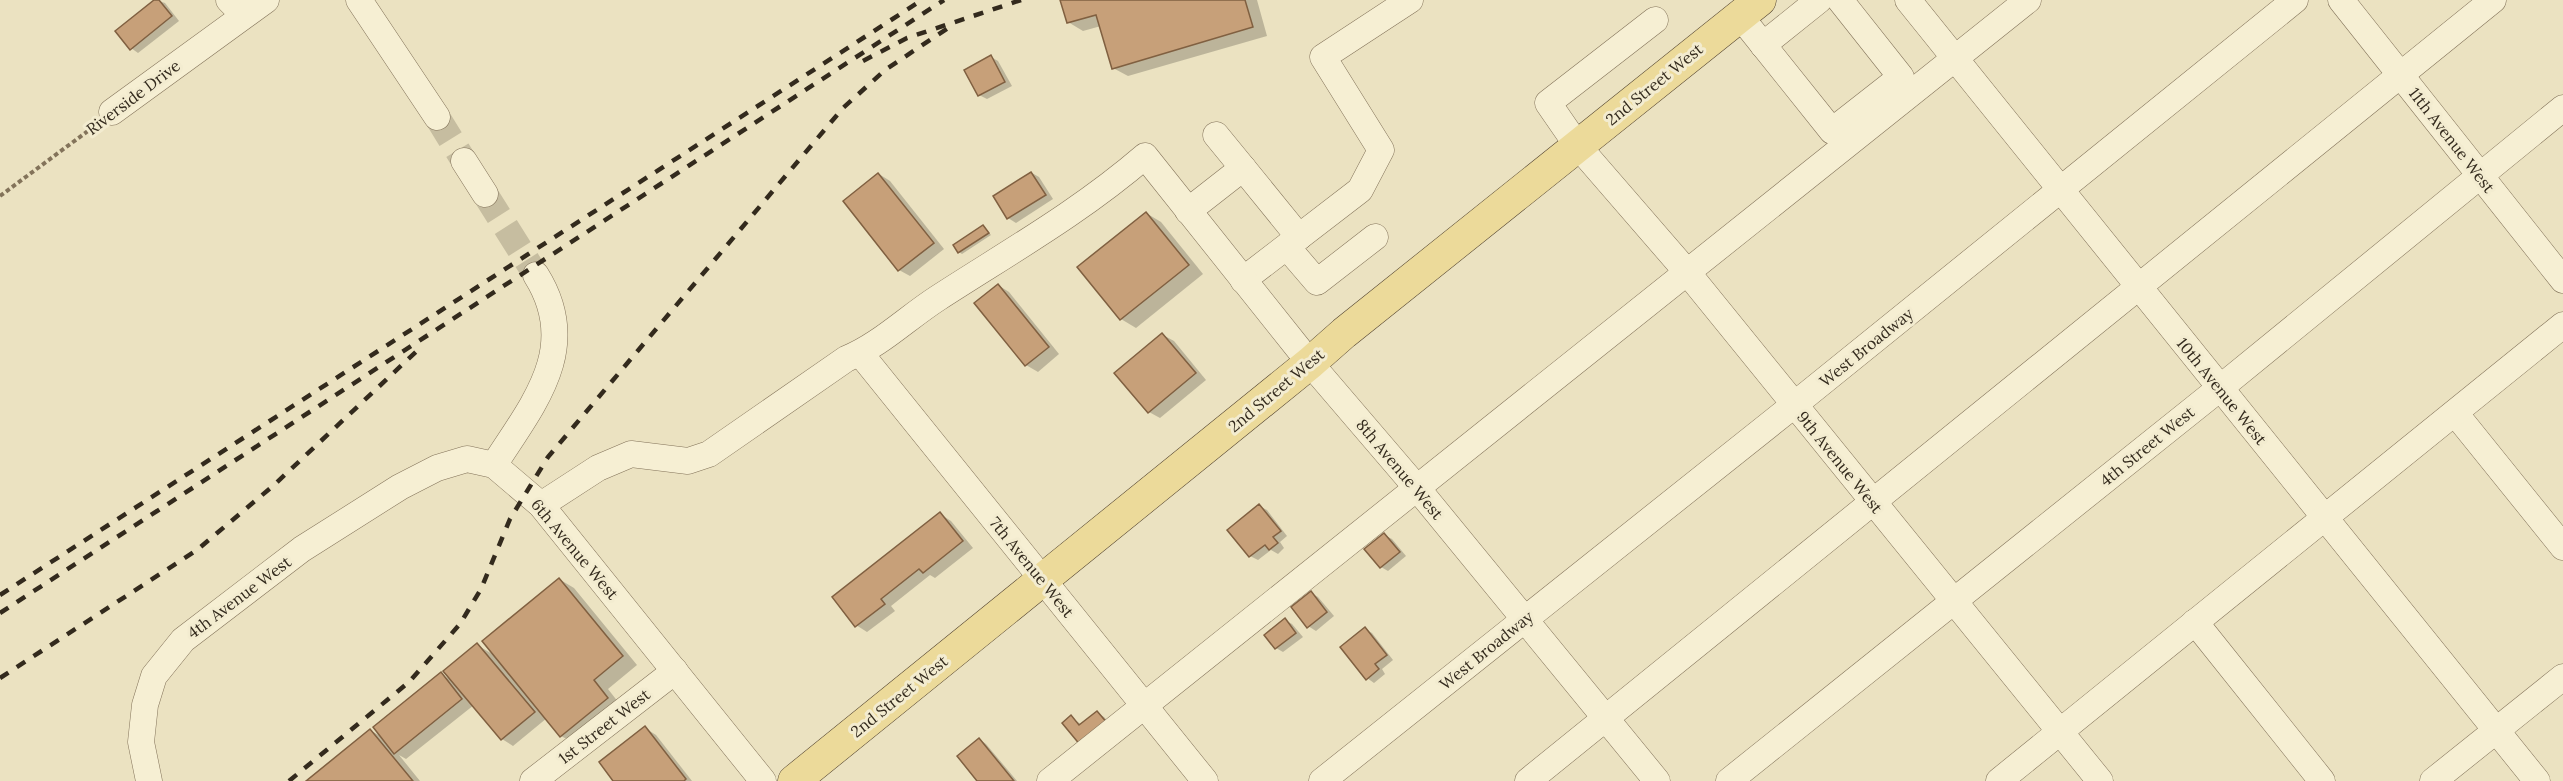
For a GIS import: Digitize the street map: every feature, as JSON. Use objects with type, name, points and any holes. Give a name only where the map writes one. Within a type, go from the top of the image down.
[{"type":"main road","name":"2nd Street West","points":[[794,781],[1344,333],[1750,8]]},
{"type":"street","name":"Riverside Drive","points":[[111,112],[237,8],[266,0]]},
{"type":"street","points":[[359,0],[437,117]]},
{"type":"street","points":[[1243,280],[1360,190],[1381,150],[1323,57],[1410,0]]},
{"type":"street","points":[[1763,45],[1819,0]]},
{"type":"street","points":[[1750,8],[1763,45],[1832,131],[1900,77],[1840,0]]},
{"type":"street","name":"10th Avenue West","points":[[1908,0],[2537,781]]},
{"type":"street","points":[[1050,781],[2028,0]]},
{"type":"street","name":"West Broadway","points":[[1322,781],[1794,405],[2295,0]]},
{"type":"street","name":"11th Avenue West","points":[[2342,0],[2563,280]]},
{"type":"street","points":[[1528,781],[2493,0]]},
{"type":"street","name":"9th Avenue West","points":[[1655,20],[1548,103],[1577,146],[1687,272],[2100,781]]},
{"type":"street","name":"4th Street West","points":[[1729,781],[2220,388],[2563,108]]},
{"type":"street","points":[[1216,135],[1243,168],[1317,282],[1375,237]]},
{"type":"street","name":"8th Avenue West","points":[[860,353],[936,300],[1105,190],[1145,156],[1310,363],[1417,488],[1657,781]]},
{"type":"street","points":[[464,161],[485,194]]},
{"type":"street","points":[[1188,211],[1243,168]]},
{"type":"street","points":[[494,465],[542,389],[551,366],[554,344],[552,314],[546,291],[536,275]]},
{"type":"street","points":[[1999,781],[2563,325]]},
{"type":"street","points":[[541,505],[598,468],[631,454],[688,461],[709,454],[846,359],[860,353]]},
{"type":"street","name":"7th Avenue West","points":[[860,353],[1205,781]]},
{"type":"street","points":[[2455,413],[2563,547]]},
{"type":"street","name":"4th Avenue West","points":[[149,781],[141,742],[145,705],[154,676],[183,640],[302,549],[400,487],[437,468],[467,459],[494,465]]},
{"type":"street","name":"6th Avenue West","points":[[494,465],[541,505],[763,781]]},
{"type":"street","points":[[2196,622],[2322,781]]},
{"type":"street","name":"1st Street West","points":[[533,781],[675,670]]},
{"type":"street","points":[[2433,781],[2563,677]]},
{"type":"path","name":"Riverside Drive","points":[[0,196],[111,112]]},
{"type":"building","points":[[154,0],[159,0],[172,16],[130,50],[115,31]]},
{"type":"building","points":[[1060,0],[1245,0],[1253,27],[1112,69],[1096,15],[1067,23]]},
{"type":"building","points":[[991,55],[1005,82],[978,96],[964,70]]},
{"type":"building","points":[[1031,172],[1046,195],[1007,219],[993,196]]},
{"type":"building","points":[[878,173],[934,243],[898,271],[843,201]]},
{"type":"building","points":[[1146,212],[1189,265],[1120,320],[1077,267]]},
{"type":"building","points":[[983,225],[989,233],[958,253],[953,245]]},
{"type":"building","points":[[998,284],[1049,347],[1025,366],[974,303]]},
{"type":"building","points":[[1162,333],[1196,373],[1148,413],[1114,373]]},
{"type":"building","points":[[1259,504],[1281,531],[1273,537],[1278,543],[1269,550],[1265,545],[1249,557],[1227,530]]},
{"type":"building","points":[[940,512],[963,541],[923,573],[919,569],[881,599],[885,604],[855,627],[832,597]]},
{"type":"building","points":[[1384,533],[1400,552],[1380,568],[1364,549]]},
{"type":"building","points":[[559,578],[623,656],[594,680],[608,698],[560,737],[482,641]]},
{"type":"building","points":[[1311,591],[1327,612],[1307,628],[1291,607]]},
{"type":"building","points":[[1285,618],[1296,633],[1275,649],[1264,635]]},
{"type":"building","points":[[1365,627],[1387,655],[1375,664],[1379,669],[1366,680],[1340,647]]},
{"type":"building","points":[[477,643],[535,712],[501,740],[443,671]]},
{"type":"building","points":[[441,672],[462,699],[394,754],[373,727]]},
{"type":"building","points":[[1097,711],[1108,724],[1081,746],[1062,723],[1071,715],[1079,725]]},
{"type":"building","points":[[645,726],[686,779],[684,781],[613,781],[599,762]]},
{"type":"building","points":[[370,729],[413,781],[306,781]]},
{"type":"building","points":[[979,738],[1014,781],[977,781],[957,756]]},
{"type":"tunnel","points":[[437,117],[464,161]]},
{"type":"tunnel","points":[[485,194],[536,275]]},
{"type":"railway","points":[[0,595],[922,0]]},
{"type":"railway","points":[[0,613],[944,0]]},
{"type":"railway","points":[[863,61],[907,38],[1021,0]]},
{"type":"railway","points":[[289,781],[409,682],[460,624],[481,589],[510,519],[548,457],[843,108],[885,70],[954,24]]},
{"type":"railway","points":[[0,678],[197,550],[274,485],[420,348]]}]
